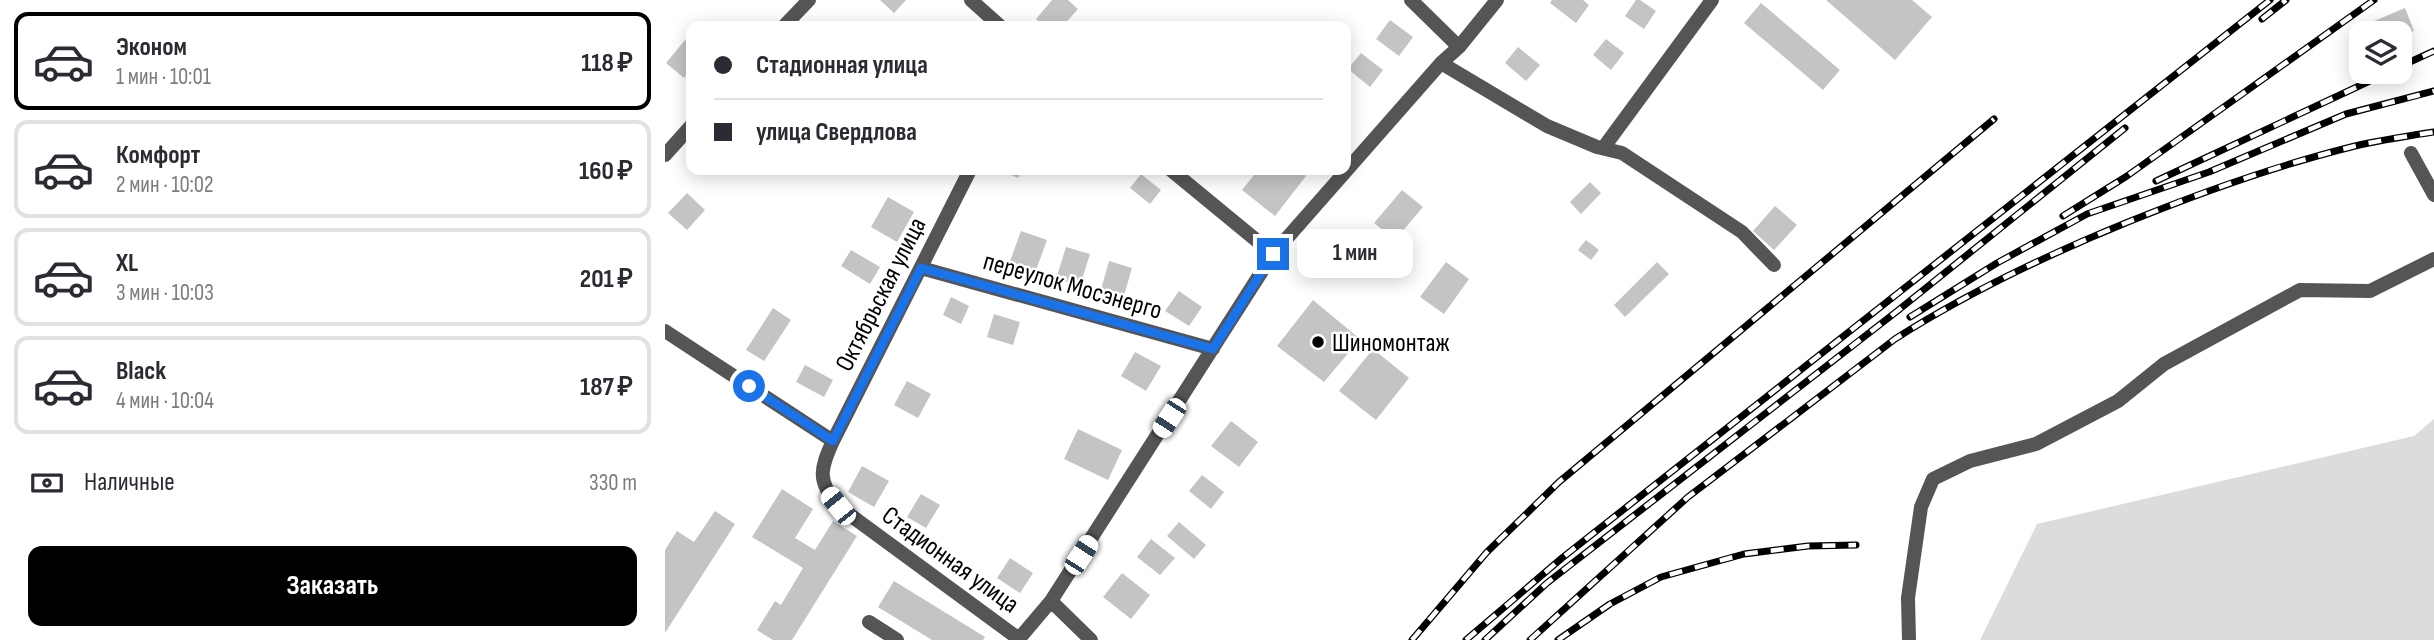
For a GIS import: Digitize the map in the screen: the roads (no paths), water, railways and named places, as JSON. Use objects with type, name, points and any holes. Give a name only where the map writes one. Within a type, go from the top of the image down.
[{"type":"street","points":[[789,21],[809,0]]},
{"type":"street","points":[[971,0],[994,21]]},
{"type":"street","points":[[1411,0],[1458,47]]},
{"type":"street","points":[[1351,165],[1497,0]]},
{"type":"street","points":[[1604,147],[1712,0]]},
{"type":"street","points":[[1441,63],[1547,126],[1597,147],[1622,153],[1742,232],[1774,265]]},
{"type":"street","points":[[665,155],[686,132]]},
{"type":"street","points":[[2411,153],[2434,195]]},
{"type":"street","name":"Октябрьская улица","points":[[833,441],[968,175]]},
{"type":"street","points":[[1177,175],[1273,254]]},
{"type":"street","points":[[1018,639],[1051,601],[1273,254],[1342,175]]},
{"type":"street","points":[[1909,640],[1908,598],[1921,507],[1933,479],[1970,461],[2036,444],[2118,401],[2164,364],[2300,290],[2369,290],[2434,259]]},
{"type":"street","name":"переулок Мосэнерго","points":[[921,268],[1213,349]]},
{"type":"street","points":[[665,331],[833,441]]},
{"type":"street","name":"Стадионная улица","points":[[833,441],[821,466],[827,493],[838,506],[1018,639]]},
{"type":"street","name":"Стадионная улица","points":[[1051,601],[1091,640]]},
{"type":"street","points":[[869,621],[897,640]]},
{"type":"railway","points":[[1466,640],[1562,558],[2270,0]]},
{"type":"railway","points":[[2262,19],[2286,0]]},
{"type":"railway","points":[[2063,216],[2127,176],[2374,0]]},
{"type":"railway","points":[[2412,61],[2434,51]]},
{"type":"railway","points":[[2156,181],[2363,84]]},
{"type":"railway","points":[[1910,317],[1997,263],[2087,214],[2209,172],[2346,114],[2434,91]]},
{"type":"railway","points":[[1412,640],[1487,552],[1559,482],[1994,119]]},
{"type":"railway","points":[[1485,640],[1547,583],[1896,312],[2125,128]]},
{"type":"railway","points":[[1530,640],[1688,497],[1895,339],[1951,306],[2068,248],[2212,190],[2326,153],[2434,132]]},
{"type":"railway","points":[[1558,640],[1610,604],[1661,577],[1744,554],[1808,546],[1856,545]]},
{"type":"place","name":"Шиномонтаж","points":[[1318,342]]}]
